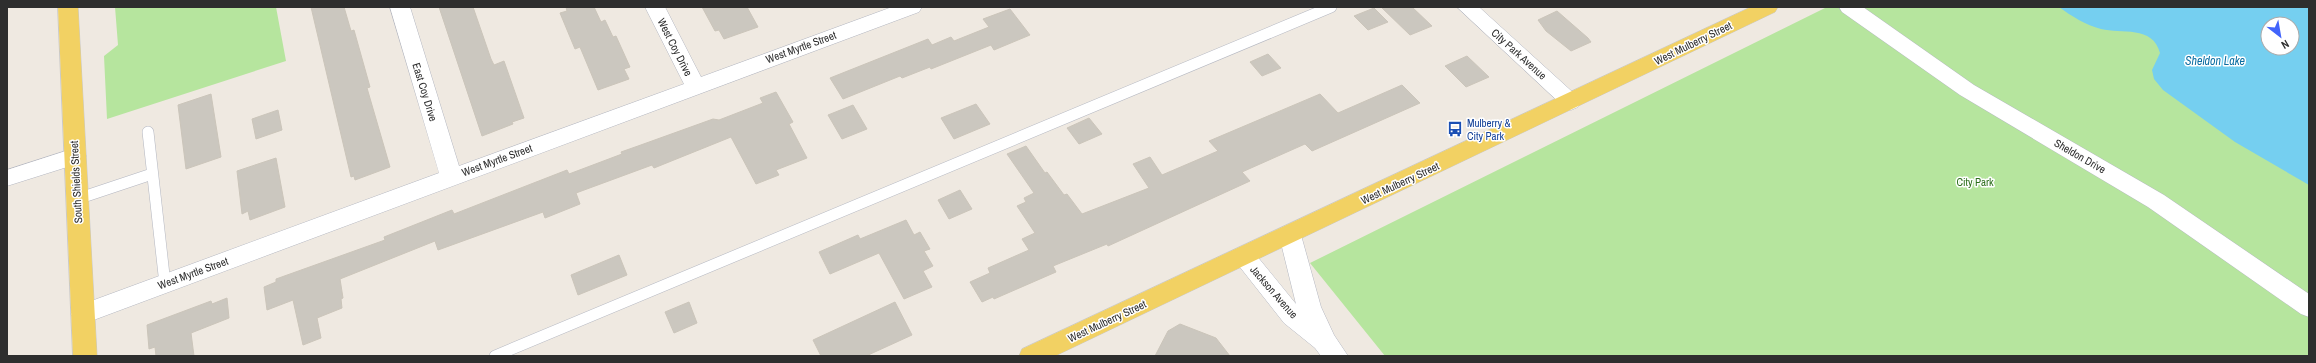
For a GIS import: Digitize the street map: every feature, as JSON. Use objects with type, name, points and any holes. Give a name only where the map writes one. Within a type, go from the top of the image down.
[{"type":"main road","name":"South Shields Street","points":[[68,7],[85,356]]},
{"type":"main road","name":"West Mulberry Street","points":[[1031,356],[1244,257],[1768,7]]},
{"type":"street","name":"East Coy Drive","points":[[400,7],[451,177]]},
{"type":"street","name":"West Coy Drive","points":[[655,7],[694,86]]},
{"type":"street","name":"West Myrtle Street","points":[[83,314],[694,86],[912,7]]},
{"type":"street","name":"City Park Avenue","points":[[1467,7],[1571,102]]},
{"type":"street","name":"Sheldon Drive","points":[[1849,7],[1967,90],[2156,201],[2309,307]]},
{"type":"street","points":[[7,178],[75,156]]},
{"type":"street","name":"Jackson Avenue","points":[[1290,235],[1309,307],[1330,349]]},
{"type":"street","name":"Jackson Avenue","points":[[1244,257],[1292,316],[1330,349]]},
{"type":"lane","points":[[495,356],[1331,7]]},
{"type":"lane","points":[[148,132],[165,284]]},
{"type":"lane","points":[[77,199],[152,174]]},
{"type":"green space","points":[[115,7],[276,7],[286,61],[107,119],[104,56],[118,45]]},
{"type":"green space","name":"City Park","points":[[1827,7],[2309,7],[2309,356],[1385,356],[1310,263]]},
{"type":"water","name":"Sheldon Lake","points":[[2059,7],[2309,7],[2309,185],[2235,142],[2163,90],[2154,79],[2152,70],[2160,53],[2156,44],[2151,38],[2144,34],[2135,32],[2101,29],[2079,20]]},
{"type":"building","points":[[311,7],[344,7],[351,31],[354,30],[370,87],[367,88],[390,167],[355,180],[354,176],[351,177]]},
{"type":"building","points":[[439,7],[473,7],[494,65],[504,61],[524,118],[482,136]]},
{"type":"building","points":[[566,7],[594,7],[601,22],[605,20],[613,37],[616,36],[630,67],[624,69],[629,79],[598,90],[580,47],[575,49],[560,13],[567,11]]},
{"type":"building","points":[[702,7],[747,7],[758,27],[724,39],[719,30],[715,31]]},
{"type":"building","points":[[1381,7],[1412,7],[1432,26],[1410,35]]},
{"type":"building","points":[[1374,8],[1388,22],[1368,30],[1354,16]]},
{"type":"building","points":[[1010,9],[1030,35],[994,50],[991,45],[931,69],[930,67],[902,78],[900,76],[843,99],[830,78],[928,39],[932,45],[951,37],[954,41],[989,27],[983,19]]},
{"type":"building","points":[[1557,11],[1591,42],[1571,51],[1546,31],[1538,20]]},
{"type":"building","points":[[1268,54],[1281,68],[1262,76],[1250,62]]},
{"type":"building","points":[[1467,56],[1489,77],[1466,87],[1445,66]]},
{"type":"building","points":[[1402,85],[1420,103],[1312,151],[1305,144],[1242,172],[1250,181],[1108,246],[1107,244],[1053,266],[1056,272],[994,299],[993,297],[982,302],[970,282],[990,273],[988,268],[1029,250],[1022,239],[1035,233],[1017,206],[1026,202],[1024,198],[1034,193],[1007,154],[1026,146],[1045,173],[1047,172],[1064,195],[1067,194],[1082,214],[1149,188],[1133,164],[1150,157],[1162,175],[1218,151],[1209,141],[1320,94],[1338,113]]},
{"type":"building","points":[[776,92],[793,122],[789,124],[807,158],[776,170],[779,175],[756,184],[731,137],[654,168],[652,165],[576,193],[580,204],[545,218],[543,212],[438,250],[435,241],[340,279],[343,298],[341,299],[342,308],[317,318],[321,338],[303,345],[293,300],[267,310],[264,287],[276,282],[276,279],[385,240],[384,237],[452,210],[454,214],[567,170],[569,174],[622,154],[621,152],[713,119],[719,120],[763,103],[760,98]]},
{"type":"building","points":[[211,94],[221,157],[186,169],[178,105]]},
{"type":"building","points":[[976,104],[990,124],[954,139],[941,118]]},
{"type":"building","points":[[853,105],[867,129],[842,139],[828,115]]},
{"type":"building","points":[[278,110],[282,130],[256,139],[252,119]]},
{"type":"building","points":[[1089,118],[1102,134],[1079,144],[1067,128]]},
{"type":"building","points":[[276,158],[285,207],[250,220],[248,211],[242,214],[237,171]]},
{"type":"building","points":[[960,190],[972,209],[949,219],[938,200]]},
{"type":"building","points":[[906,220],[914,235],[920,232],[930,249],[924,251],[933,266],[923,271],[932,287],[904,299],[879,253],[830,274],[819,252],[858,235],[860,239]]},
{"type":"building","points":[[619,255],[627,275],[578,295],[571,275]]},
{"type":"building","points":[[227,298],[229,318],[191,333],[194,356],[156,356],[155,347],[149,349],[147,325],[211,301],[212,304]]},
{"type":"building","points":[[689,302],[697,323],[674,333],[665,312]]},
{"type":"building","points":[[895,302],[912,335],[866,356],[821,356],[813,340]]},
{"type":"building","points":[[1180,324],[1216,338],[1230,356],[1155,356],[1168,331]]},
{"type":"place","name":"Mulberry & City Park","points":[[1455,129]]}]
